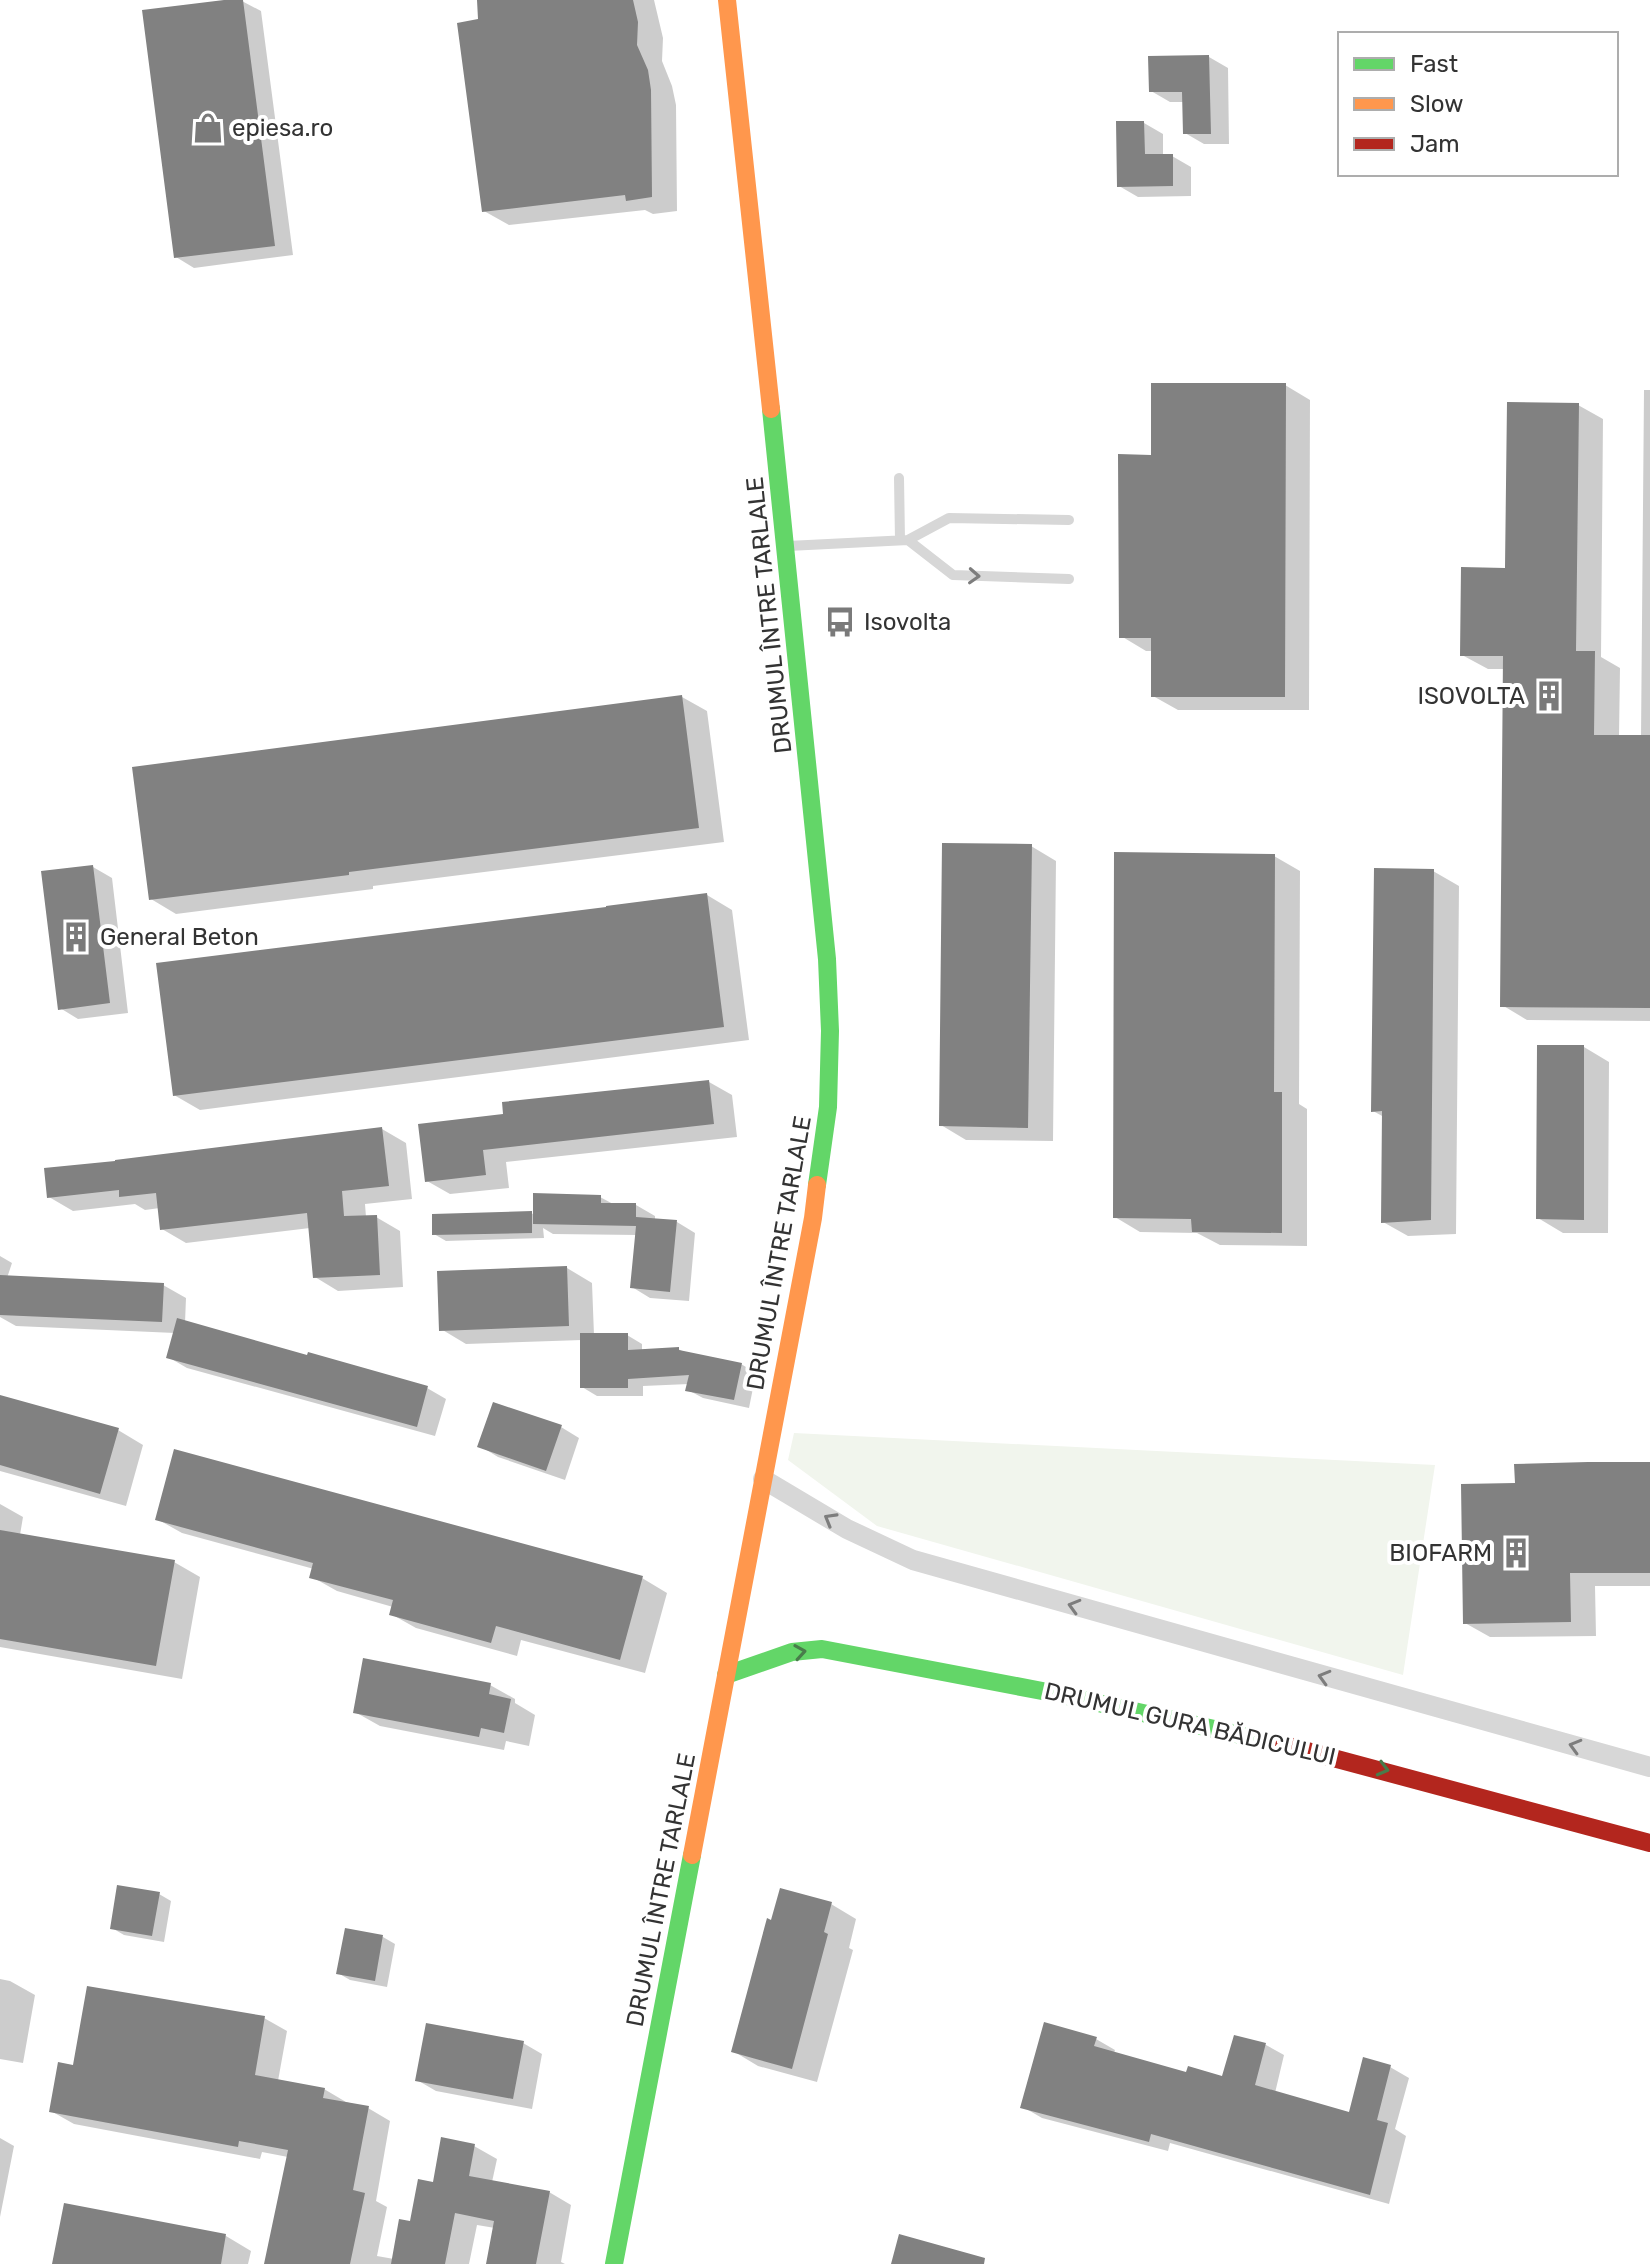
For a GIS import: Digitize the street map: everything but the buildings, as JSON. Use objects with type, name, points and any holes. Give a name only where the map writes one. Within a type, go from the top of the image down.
[{"type":"main road","name":"DRUMUL ÎNTRE TARLALE","points":[[614,2264],[763,1479],[822,1160],[828,1107],[830,1031],[827,959],[727,0]]},
{"type":"main road","name":"DRUMUL GURA BĂDICULUI","points":[[726,1675],[792,1652],[822,1649],[1058,1694],[1317,1752],[1650,1843]]},
{"type":"street","points":[[763,1479],[847,1529],[913,1560],[1650,1767]]},
{"type":"lane","points":[[899,478],[904,540],[953,575],[1069,579]]},
{"type":"lane","points":[[786,546],[904,540],[949,518],[1069,520]]},
{"type":"shaded area","points":[[794,1433],[1435,1465],[1403,1675],[877,1526],[788,1460]]},
{"type":"traffic: fast","points":[[771,409],[827,959],[830,1031],[828,1107],[817,1185]]},
{"type":"traffic: fast","points":[[726,1675],[792,1652],[822,1649],[1058,1694],[1281,1744]]},
{"type":"traffic: fast","points":[[614,2264],[692,1855]]},
{"type":"traffic: slow","points":[[727,0],[771,409]]},
{"type":"traffic: slow","points":[[692,1855],[817,1185]]},
{"type":"traffic: jam","points":[[1281,1744],[1650,1843]]},
{"type":"place","name":"epiesa.ro","points":[[208,128]]},
{"type":"place","name":"Isovolta","points":[[840,622]]},
{"type":"place","name":"ISOVOLTA","points":[[1549,696]]},
{"type":"place","name":"General Beton","points":[[76,937]]},
{"type":"place","name":"BIOFARM","points":[[1516,1553]]}]
